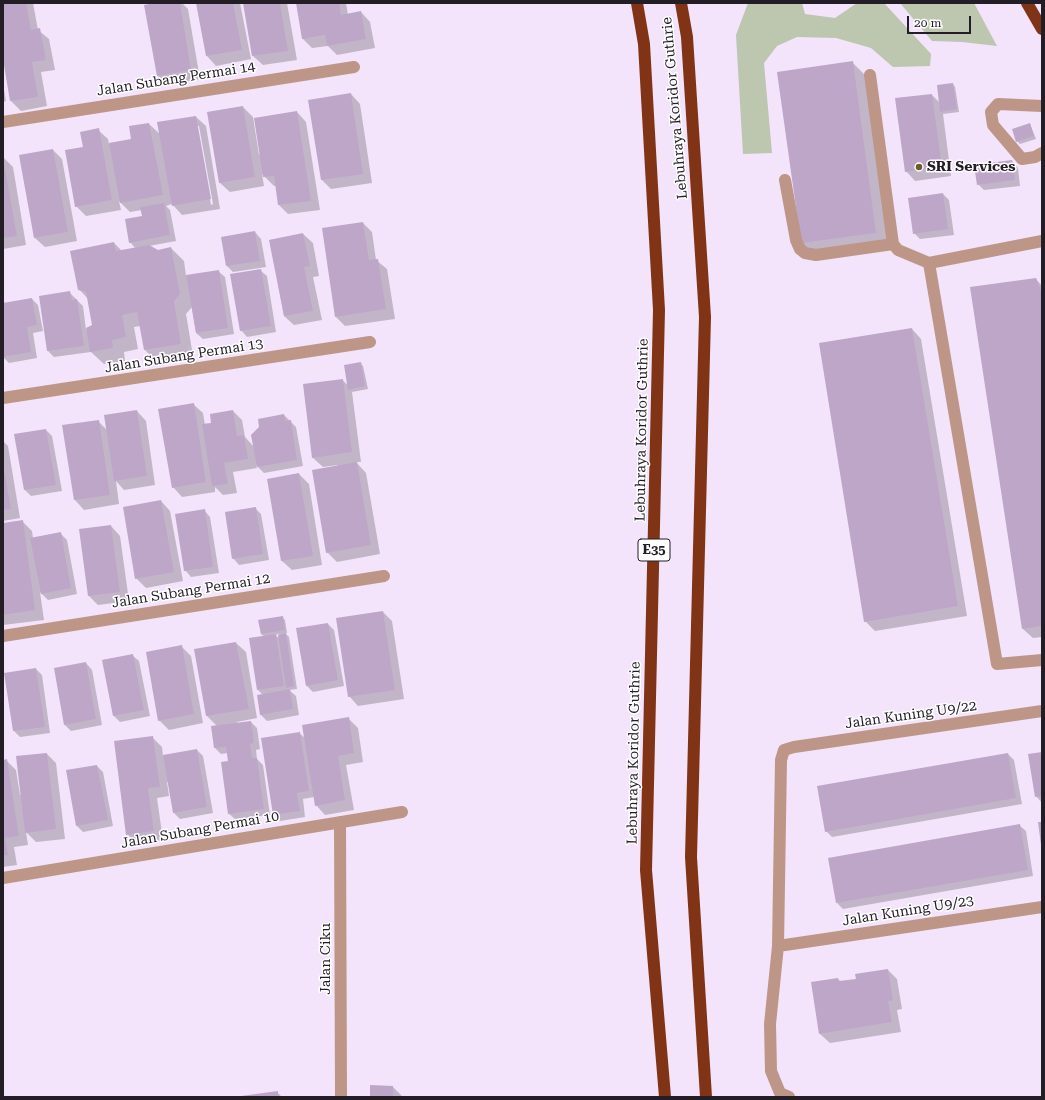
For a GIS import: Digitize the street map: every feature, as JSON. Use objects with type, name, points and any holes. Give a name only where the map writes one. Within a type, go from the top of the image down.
[{"type":"highway","name":"Lebuhraya Koridor Guthrie","points":[[637,3],[644,44],[659,310],[646,870],[665,1097]]},
{"type":"highway","name":"Lebuhraya Koridor Guthrie","points":[[681,3],[687,37],[705,317],[691,857],[706,1097]]},
{"type":"highway","points":[[1027,3],[1042,29]]},
{"type":"highway","points":[[1034,3],[1042,23]]},
{"type":"street","name":"Jalan Subang Permai 14","points":[[3,122],[354,67]]},
{"type":"street","points":[[870,75],[894,244],[905,254],[929,262],[1042,241]]},
{"type":"street","points":[[1042,106],[998,104],[991,112],[993,125],[1022,159],[1035,157],[1042,153]]},
{"type":"street","points":[[785,180],[796,240],[800,249],[805,254],[816,255],[894,244]]},
{"type":"street","points":[[929,262],[997,664],[1042,660]]},
{"type":"street","name":"Jalan Subang Permai 13","points":[[3,398],[370,342]]},
{"type":"street","name":"Jalan Subang Permai 12","points":[[3,636],[384,576]]},
{"type":"street","name":"Jalan Kuning U9/22","points":[[778,946],[780,760],[784,750],[802,746],[1042,711]]},
{"type":"street","name":"Jalan Subang Permai 10","points":[[3,878],[402,812]]},
{"type":"street","name":"Jalan Ciku","points":[[340,822],[341,1097]]},
{"type":"street","name":"Jalan Kuning U9/23","points":[[778,946],[1042,906]]},
{"type":"street","points":[[778,946],[770,1024],[771,1071],[780,1093],[788,1097]]},
{"type":"green space","points":[[748,3],[802,3],[805,14],[835,18],[857,3],[884,3],[931,54],[930,66],[893,67],[871,48],[836,38],[797,37],[777,46],[764,63],[772,153],[743,154],[736,35]]},
{"type":"green space","points":[[900,3],[974,3],[997,46],[962,42],[932,41]]},
{"type":"building","points":[[3,3],[26,3],[31,30],[40,28],[46,60],[32,62],[38,97],[10,101],[3,59]]},
{"type":"building","points":[[154,3],[180,3],[191,70],[157,76],[144,5]]},
{"type":"building","points":[[196,3],[233,3],[242,50],[206,56]]},
{"type":"building","points":[[243,3],[280,3],[288,51],[252,56]]},
{"type":"building","points":[[296,3],[339,3],[341,15],[361,11],[366,39],[327,46],[325,35],[302,39]]},
{"type":"building","points":[[853,61],[876,233],[801,243],[777,72]]},
{"type":"building","points":[[953,83],[957,109],[940,112],[937,85]]},
{"type":"building","points":[[351,93],[363,174],[321,180],[308,100]]},
{"type":"building","points":[[932,94],[942,167],[905,172],[895,98]]},
{"type":"building","points":[[243,106],[255,177],[219,183],[207,112]]},
{"type":"building","points":[[297,111],[311,201],[278,205],[274,176],[263,177],[254,118]]},
{"type":"building","points":[[196,116],[211,199],[172,206],[157,122]]},
{"type":"building","points":[[149,123],[163,195],[120,203],[109,143],[131,139],[129,126]]},
{"type":"building","points":[[1030,123],[1034,136],[1016,142],[1012,129]]},
{"type":"building","points":[[99,128],[112,200],[75,207],[65,150],[83,147],[80,132]]},
{"type":"building","points":[[53,149],[68,232],[34,238],[19,155]]},
{"type":"building","points":[[3,158],[17,236],[3,238]]},
{"type":"building","points":[[1012,160],[1015,180],[977,185],[974,165]]},
{"type":"building","points":[[943,193],[948,229],[913,234],[908,198]]},
{"type":"building","points":[[164,203],[170,235],[129,243],[125,219],[142,216],[140,207]]},
{"type":"building","points":[[363,222],[369,260],[378,259],[386,309],[335,317],[322,228]]},
{"type":"building","points":[[255,231],[260,261],[226,266],[221,237]]},
{"type":"building","points":[[303,233],[310,266],[304,267],[313,311],[284,316],[269,240]]},
{"type":"building","points":[[114,242],[116,251],[149,245],[158,250],[171,247],[180,294],[174,301],[181,344],[144,350],[137,312],[122,315],[126,337],[112,340],[113,348],[90,352],[86,328],[92,325],[86,292],[78,290],[70,251]]},
{"type":"building","points":[[261,269],[271,326],[240,331],[230,274]]},
{"type":"building","points":[[219,270],[228,328],[196,333],[186,275]]},
{"type":"building","points":[[1036,278],[1042,293],[1042,626],[1022,629],[970,287]]},
{"type":"building","points":[[70,291],[72,300],[77,299],[84,346],[47,351],[39,296]]},
{"type":"building","points":[[32,298],[37,325],[27,327],[31,352],[3,357],[3,303]]},
{"type":"building","points":[[912,328],[958,606],[864,622],[819,343]]},
{"type":"building","points":[[361,362],[365,386],[348,390],[344,365]]},
{"type":"building","points":[[343,379],[352,452],[312,458],[303,384]]},
{"type":"building","points":[[194,403],[206,482],[172,488],[158,409]]},
{"type":"building","points":[[137,410],[147,476],[114,481],[104,415]]},
{"type":"building","points":[[233,410],[237,436],[244,435],[248,459],[224,463],[228,484],[212,486],[202,424],[211,423],[210,414]]},
{"type":"building","points":[[284,414],[285,421],[291,420],[297,460],[257,467],[251,435],[259,427],[258,419]]},
{"type":"building","points":[[99,420],[110,495],[74,500],[62,425]]},
{"type":"building","points":[[46,429],[56,485],[24,490],[14,434]]},
{"type":"building","points":[[357,462],[371,545],[326,553],[312,470]]},
{"type":"building","points":[[3,464],[11,509],[3,510]]},
{"type":"building","points":[[299,473],[313,556],[281,561],[267,479]]},
{"type":"building","points":[[161,500],[174,572],[135,579],[123,507]]},
{"type":"building","points":[[256,507],[263,554],[232,559],[225,512]]},
{"type":"building","points":[[205,509],[213,567],[184,571],[175,514]]},
{"type":"building","points":[[23,520],[35,610],[3,615],[3,523]]},
{"type":"building","points":[[111,525],[120,592],[88,596],[79,529]]},
{"type":"building","points":[[61,532],[71,588],[41,594],[30,538]]},
{"type":"building","points":[[383,611],[395,690],[348,697],[336,618]]},
{"type":"building","points":[[283,616],[285,630],[261,634],[258,620]]},
{"type":"building","points":[[328,623],[338,680],[306,686],[296,628]]},
{"type":"building","points":[[286,633],[294,686],[286,688],[278,635]]},
{"type":"building","points":[[276,634],[284,686],[257,690],[249,638]]},
{"type":"building","points":[[236,642],[249,709],[206,716],[194,649]]},
{"type":"building","points":[[182,645],[194,714],[158,721],[146,652]]},
{"type":"building","points":[[133,654],[144,710],[113,716],[102,660]]},
{"type":"building","points":[[86,662],[96,719],[64,725],[54,668]]},
{"type":"building","points":[[36,668],[45,727],[13,731],[4,673]]},
{"type":"building","points":[[290,689],[293,709],[260,715],[257,695]]},
{"type":"building","points":[[349,717],[354,753],[338,756],[345,800],[315,806],[302,725]]},
{"type":"building","points":[[251,721],[254,743],[250,744],[252,758],[257,758],[264,809],[228,814],[221,762],[228,761],[226,747],[214,748],[211,726]]},
{"type":"building","points":[[300,732],[309,791],[297,793],[300,811],[273,815],[261,738]]},
{"type":"building","points":[[153,736],[160,787],[148,788],[154,831],[126,835],[114,741]]},
{"type":"building","points":[[197,749],[207,807],[173,813],[163,755]]},
{"type":"building","points":[[1042,752],[1042,796],[1035,797],[1028,754]]},
{"type":"building","points":[[47,753],[56,829],[25,833],[16,756]]},
{"type":"building","points":[[1008,753],[1016,798],[825,832],[817,786]]},
{"type":"building","points":[[7,759],[19,836],[5,838],[8,855],[3,856],[3,760]]},
{"type":"building","points":[[97,765],[108,820],[76,826],[66,770]]},
{"type":"building","points":[[1038,822],[1042,822],[1042,845],[1041,845]]},
{"type":"building","points":[[1020,824],[1028,870],[836,903],[828,858]]},
{"type":"building","points":[[888,969],[893,1000],[888,1001],[892,1022],[819,1034],[811,982],[838,978],[839,981],[856,979],[855,974]]},
{"type":"building","points":[[370,1085],[393,1086],[393,1097],[370,1097]]},
{"type":"building","points":[[278,1091],[278,1097],[241,1097],[241,1096]]},
{"type":"place","name":"SRI Services","points":[[919,167]]}]
